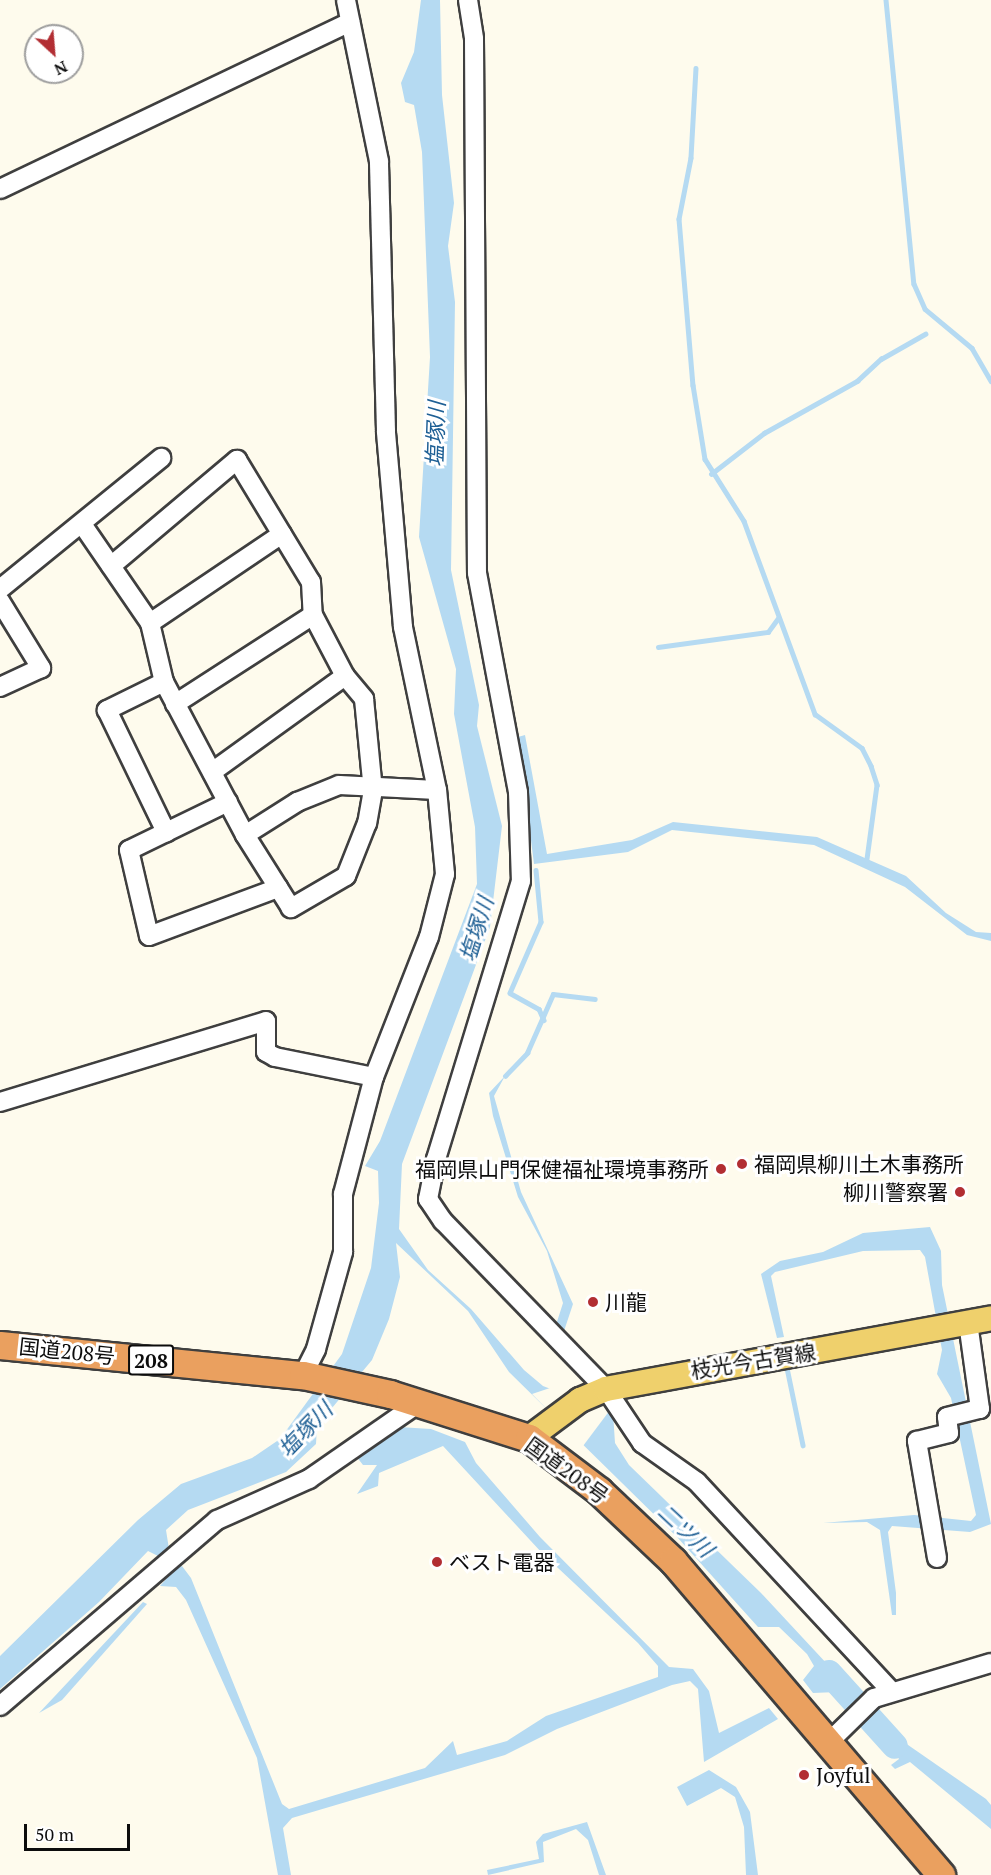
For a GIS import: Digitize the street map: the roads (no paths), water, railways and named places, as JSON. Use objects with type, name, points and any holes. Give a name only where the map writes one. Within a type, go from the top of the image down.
[{"type":"highway","name":"国道208号","points":[[0,1345],[303,1375],[420,1402],[529,1438],[599,1491],[673,1561],[941,1875]]},
{"type":"main road","name":"枝光今古賀線","points":[[529,1438],[555,1418],[599,1391],[991,1318]]},
{"type":"street","points":[[303,1375],[316,1349],[343,1252],[343,1194],[374,1077],[429,937],[445,874],[437,790],[402,627],[386,431],[379,161],[346,0]]},
{"type":"street","points":[[468,0],[474,39],[477,573],[518,792],[521,881],[436,1159],[428,1199],[443,1221],[599,1391],[642,1443],[697,1482],[875,1699]]},
{"type":"street","points":[[0,189],[350,22]]},
{"type":"street","points":[[0,589],[161,458]]},
{"type":"street","points":[[82,524],[150,623],[164,682],[245,835],[291,908],[346,876],[367,823],[373,790],[364,699],[345,676],[313,615],[311,582],[237,460],[111,566]]},
{"type":"street","points":[[150,623],[282,534]]},
{"type":"street","points":[[0,601],[41,668],[0,687]]},
{"type":"street","points":[[176,704],[313,615]]},
{"type":"street","points":[[212,772],[345,676]]},
{"type":"street","points":[[164,682],[107,710],[166,832]]},
{"type":"street","points":[[245,835],[297,802],[339,785],[373,790],[437,790]]},
{"type":"street","points":[[228,802],[129,850],[149,936],[278,888]]},
{"type":"street","points":[[0,1102],[266,1021],[266,1052],[275,1057],[374,1077]]},
{"type":"street","points":[[937,1558],[917,1441],[949,1433],[947,1417],[980,1409],[953,1325]]},
{"type":"street","points":[[0,1706],[217,1520],[309,1479],[420,1402]]},
{"type":"street","points":[[829,1742],[875,1699],[991,1663]]},
{"type":"water","name":"塩塚川","points":[[421,0],[440,0],[442,95],[454,203],[448,246],[455,302],[451,570],[479,705],[477,726],[502,826],[490,927],[402,1164],[399,1229],[428,1270],[471,1309],[524,1370],[543,1386],[613,1413],[615,1443],[629,1465],[761,1593],[855,1694],[846,1701],[837,1692],[813,1693],[803,1680],[814,1666],[807,1654],[779,1627],[758,1627],[677,1537],[509,1372],[468,1311],[396,1243],[400,1277],[389,1319],[372,1360],[317,1426],[316,1444],[286,1472],[188,1510],[166,1530],[169,1549],[160,1557],[148,1551],[99,1602],[0,1689],[0,1656],[138,1520],[181,1484],[252,1458],[280,1439],[342,1354],[371,1268],[379,1203],[378,1171],[365,1166],[380,1141],[477,884],[475,827],[454,714],[456,669],[419,537],[430,357],[422,152],[414,105],[405,102],[401,83],[414,52]]},
{"type":"water","points":[[525,735],[547,854],[632,840],[673,822],[817,837],[906,876],[946,913],[976,932],[991,933],[991,941],[967,935],[905,887],[814,845],[672,830],[628,852],[534,864],[518,737]]},
{"type":"water","points":[[505,1076],[494,1096],[521,1192],[573,1304],[563,1334],[555,1328],[563,1303],[547,1251],[518,1197],[493,1116],[489,1093]]},
{"type":"water","points":[[930,1227],[941,1251],[942,1285],[991,1524],[970,1532],[892,1526],[888,1532],[896,1593],[896,1615],[892,1615],[880,1530],[867,1522],[823,1523],[914,1515],[971,1521],[976,1515],[951,1398],[937,1374],[942,1350],[925,1257],[920,1250],[863,1251],[775,1272],[771,1276],[784,1337],[777,1338],[761,1274],[780,1261],[823,1252],[863,1233]]},
{"type":"water","points":[[399,1427],[431,1429],[465,1442],[476,1463],[540,1537],[669,1667],[693,1669],[709,1691],[719,1733],[769,1708],[778,1719],[704,1762],[698,1689],[690,1681],[672,1685],[557,1729],[505,1755],[292,1818],[283,1828],[291,1875],[278,1875],[257,1758],[186,1600],[176,1587],[160,1586],[175,1569],[182,1566],[191,1578],[282,1804],[289,1809],[425,1768],[453,1741],[457,1755],[507,1741],[546,1716],[658,1677],[658,1666],[638,1643],[542,1553],[443,1446],[379,1473],[378,1486],[357,1494],[377,1465],[363,1465],[356,1456]]},
{"type":"water","points":[[143,1602],[147,1604],[62,1700],[39,1713]]},
{"type":"water","points":[[872,1720],[986,1799],[991,1805],[991,1829],[910,1762],[895,1769],[891,1765],[899,1759]]},
{"type":"water","points":[[709,1770],[736,1787],[750,1812],[758,1875],[746,1875],[744,1827],[735,1797],[721,1788],[687,1806],[677,1787]]},
{"type":"water","points":[[587,1822],[606,1875],[599,1875],[588,1840],[576,1829],[543,1842],[544,1862],[488,1875],[487,1870],[539,1859],[536,1842],[543,1834]]},
{"type":"waterway","points":[[886,0],[914,284],[925,309],[972,348],[991,381]]},
{"type":"waterway","points":[[696,68],[691,158],[679,219],[693,385],[705,459],[744,521],[815,714],[862,748],[871,766],[877,785],[867,859]]},
{"type":"waterway","points":[[711,474],[764,433],[857,381],[881,359],[925,334]]},
{"type":"waterway","points":[[658,647],[768,632],[778,618]]},
{"type":"waterway","points":[[536,870],[541,922],[510,993],[539,1009],[544,1020]]},
{"type":"waterway","points":[[505,1076],[527,1053],[553,994],[595,999]]},
{"type":"waterway","points":[[786,1363],[803,1445]]},
{"type":"waterway","name":"二ツ川","points":[[829,1673],[895,1746]]},
{"type":"place","name":"福岡県柳川土木事務所","points":[[742,1164]]},
{"type":"place","name":"福岡県山門保健福祉環境事務所","points":[[721,1169]]},
{"type":"place","name":"柳川警察署","points":[[960,1192]]},
{"type":"place","name":"川龍","points":[[593,1302]]},
{"type":"place","name":"ベスト電器","points":[[437,1562]]},
{"type":"place","name":"Joyful","points":[[804,1775]]}]
